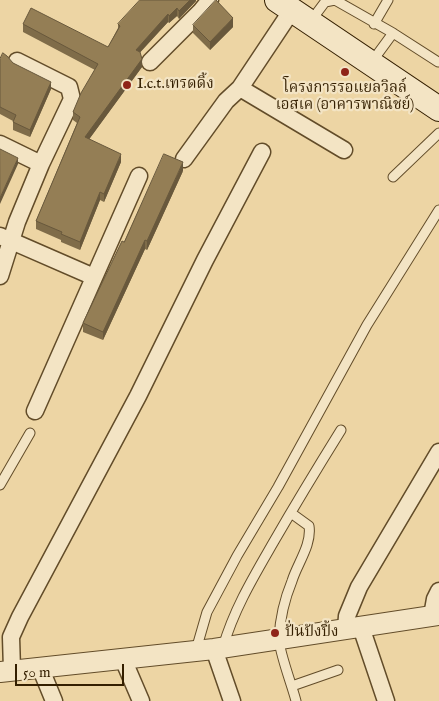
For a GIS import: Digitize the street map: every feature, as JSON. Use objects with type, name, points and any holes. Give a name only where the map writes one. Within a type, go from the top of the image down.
[{"type":"main road","points":[[293,11],[438,106]]},
{"type":"street","points":[[150,62],[210,0]]},
{"type":"street","points":[[184,159],[226,101],[240,88],[293,11]]},
{"type":"street","points":[[0,276],[6,238],[17,222],[41,164],[72,99],[69,87],[17,61]]},
{"type":"street","points":[[240,88],[344,150]]},
{"type":"street","points":[[0,144],[41,164]]},
{"type":"street","points":[[262,152],[205,260],[138,396],[20,617],[11,637],[6,671],[279,640],[436,616],[435,599],[439,591]]},
{"type":"street","points":[[35,411],[140,176]]},
{"type":"street","points":[[6,238],[94,278]]},
{"type":"street","points":[[386,701],[347,616],[359,587],[439,452]]},
{"type":"street","points":[[211,648],[232,701]]},
{"type":"street","points":[[123,659],[141,701]]},
{"type":"street","points":[[40,667],[54,701]]},
{"type":"lane","points":[[293,11],[335,0],[374,24],[393,33],[438,62]]},
{"type":"lane","points":[[374,24],[388,0]]},
{"type":"lane","points":[[370,63],[393,33]]},
{"type":"lane","points":[[393,177],[439,133]]},
{"type":"lane","points":[[211,648],[207,612],[367,325],[439,210]]},
{"type":"lane","points":[[211,648],[230,624],[243,597],[291,513],[341,430]]},
{"type":"lane","points":[[0,485],[30,433]]},
{"type":"lane","points":[[291,513],[309,526],[310,532],[283,610],[279,640],[296,701]]},
{"type":"lane","points":[[292,686],[338,670]]},
{"type":"building","points":[[140,0],[190,0],[179,11],[177,8],[169,16],[168,14],[136,50],[140,52],[142,59],[85,137],[121,154],[104,194],[100,192],[80,242],[36,221],[80,117],[73,112],[81,93],[98,64],[23,24],[31,8],[108,47],[120,26],[118,24]]},
{"type":"building","points":[[216,0],[233,18],[210,42],[193,25]]},
{"type":"building","points":[[3,53],[13,63],[51,82],[30,130],[13,122],[16,115],[0,107],[0,59]]},
{"type":"building","points":[[0,149],[18,158],[0,198]]},
{"type":"building","points":[[164,154],[183,162],[103,332],[83,323],[122,241],[124,242]]},
{"type":"place","name":"โครงการรอแยลวิลล์ เอสเค (อาคารพาณิชย์)","points":[[345,72]]},
{"type":"place","name":"I.c.t.เทรดดิ้ง","points":[[127,85]]},
{"type":"place","name":"ปั่นปังปิ้ง","points":[[275,633]]}]
